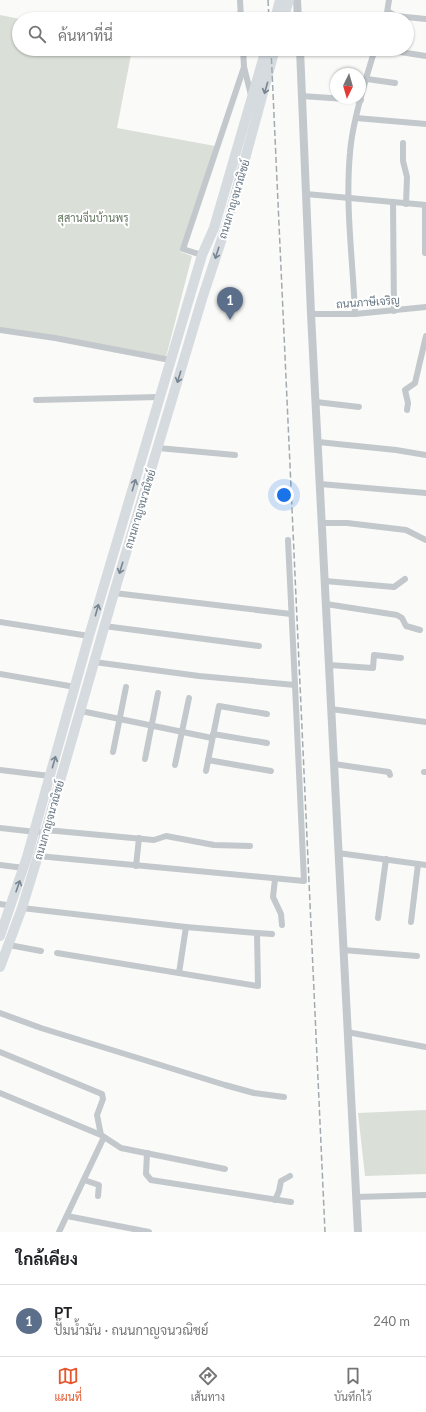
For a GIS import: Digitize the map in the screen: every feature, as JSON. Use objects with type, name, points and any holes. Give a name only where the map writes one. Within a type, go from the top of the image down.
[{"type":"highway","points":[[276,12],[280,0]]},
{"type":"highway","points":[[288,12],[289,0]]},
{"type":"highway","name":"ถนนกาญจนวณิชย์","points":[[0,936],[24,868],[89,636],[202,255],[214,228],[252,97],[268,56]]},
{"type":"highway","name":"ถนนกาญจนวณิชย์","points":[[0,967],[22,908],[46,832],[104,626],[202,299],[230,214],[269,56]]},
{"type":"highway","points":[[219,211],[230,214]]},
{"type":"street","points":[[240,0],[241,12]]},
{"type":"street","points":[[297,0],[298,12]]},
{"type":"street","points":[[388,12],[389,0]]},
{"type":"street","points":[[414,18],[426,19]]},
{"type":"street","points":[[414,54],[426,56]]},
{"type":"street","points":[[243,56],[244,67],[252,97]]},
{"type":"street","points":[[299,56],[342,950],[358,1232]]},
{"type":"street","points":[[366,82],[373,56]]},
{"type":"street","points":[[202,255],[183,249],[244,67]]},
{"type":"street","points":[[367,79],[395,83]]},
{"type":"street","points":[[301,96],[330,98]]},
{"type":"street","points":[[355,314],[349,197],[350,152],[360,104]]},
{"type":"street","points":[[356,118],[426,124]]},
{"type":"street","points":[[403,143],[403,161],[407,178],[406,204]]},
{"type":"street","points":[[306,194],[349,197],[425,206],[425,253]]},
{"type":"street","points":[[393,202],[394,310]]},
{"type":"street","name":"ถนนภาษีเจริญ","points":[[311,314],[355,314],[426,307]]},
{"type":"street","points":[[0,330],[55,338],[170,360]]},
{"type":"street","points":[[407,410],[408,403],[405,390],[415,383],[426,336]]},
{"type":"street","points":[[36,400],[159,397]]},
{"type":"street","points":[[316,402],[359,407]]},
{"type":"street","points":[[318,442],[396,450],[426,455]]},
{"type":"street","points":[[158,448],[235,455]]},
{"type":"street","points":[[320,484],[426,493]]},
{"type":"street","points":[[322,523],[348,523],[406,530],[426,540]]},
{"type":"street","points":[[38,856],[304,881],[288,540]]},
{"type":"street","points":[[325,581],[394,587],[403,583],[405,579]]},
{"type":"street","points":[[114,593],[291,614]]},
{"type":"street","points":[[326,604],[397,614],[402,618],[406,626],[420,630]]},
{"type":"street","points":[[0,622],[89,636]]},
{"type":"street","points":[[104,626],[259,646]]},
{"type":"street","points":[[329,665],[373,668],[374,655],[401,658]]},
{"type":"street","points":[[94,662],[199,676],[295,685]]},
{"type":"street","points":[[0,674],[75,687]]},
{"type":"street","points":[[113,752],[126,687]]},
{"type":"street","points":[[145,758],[158,693]]},
{"type":"street","points":[[175,765],[189,698]]},
{"type":"street","points":[[206,771],[218,706],[267,714]]},
{"type":"street","points":[[331,708],[426,722]]},
{"type":"street","points":[[81,711],[182,732],[267,743]]},
{"type":"street","points":[[208,760],[271,771]]},
{"type":"street","points":[[334,764],[379,769],[388,772],[390,775]]},
{"type":"street","points":[[0,770],[50,776]]},
{"type":"street","points":[[0,828],[34,832],[154,840],[166,836],[214,845],[250,846]]},
{"type":"street","points":[[136,866],[138,838]]},
{"type":"street","points":[[338,853],[426,865]]},
{"type":"street","points":[[378,918],[386,859]]},
{"type":"street","points":[[411,922],[418,864]]},
{"type":"street","points":[[0,865],[24,868]]},
{"type":"street","points":[[274,878],[274,897],[281,914],[282,925]]},
{"type":"street","points":[[0,904],[11,906]]},
{"type":"street","points":[[22,908],[186,927],[272,934]]},
{"type":"street","points":[[180,973],[186,927]]},
{"type":"street","points":[[57,953],[258,986],[256,933]]},
{"type":"street","points":[[9,945],[41,951]]},
{"type":"street","points":[[342,950],[417,956]]},
{"type":"street","points":[[0,1013],[41,1028],[225,1085],[254,1093],[284,1097]]},
{"type":"street","points":[[347,1032],[426,1047]]},
{"type":"street","points":[[0,1052],[100,1093],[102,1099],[97,1115],[103,1136],[59,1232]]},
{"type":"street","points":[[0,1093],[103,1136],[121,1148],[225,1169]]},
{"type":"street","points":[[147,1154],[146,1174],[151,1180],[291,1202]]},
{"type":"street","points":[[275,1200],[281,1181],[290,1176]]},
{"type":"street","points":[[84,1180],[99,1185],[98,1196]]},
{"type":"street","points":[[356,1197],[426,1195]]},
{"type":"street","points":[[67,1216],[149,1232]]},
{"type":"green space","name":"สุสานจีนบ้านพรุ","points":[[0,15],[12,17],[12,56],[131,56],[117,128],[215,146],[181,252],[192,256],[166,357],[0,329]]},
{"type":"green space","points":[[426,1110],[426,1174],[365,1176],[358,1113]]},
{"type":"railway","points":[[268,0],[269,12]]},
{"type":"railway","points":[[271,56],[325,1232]]},
{"type":"place","name":"PT","points":[[230,320]]}]
